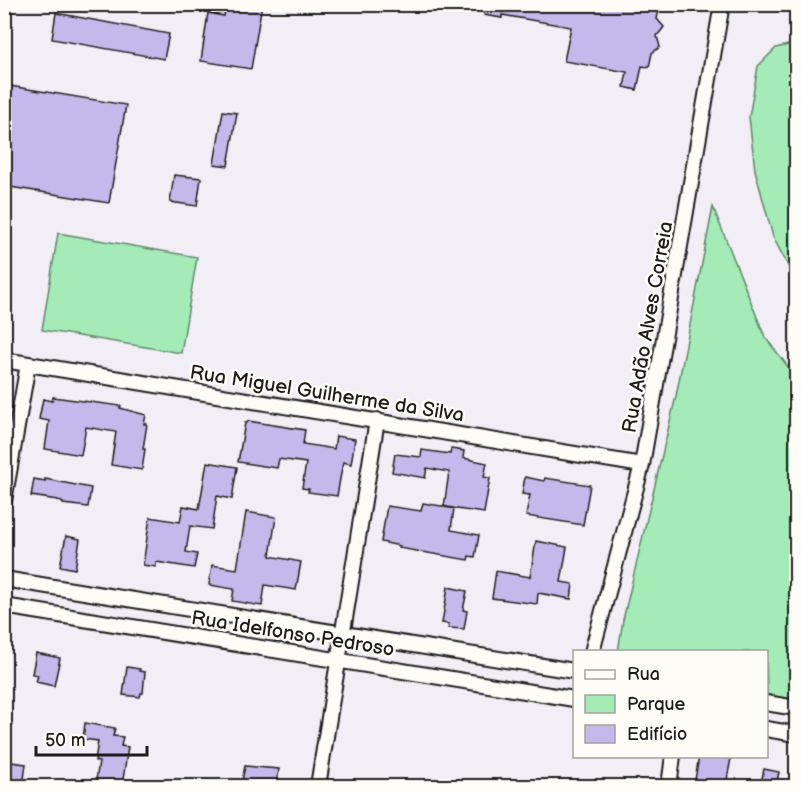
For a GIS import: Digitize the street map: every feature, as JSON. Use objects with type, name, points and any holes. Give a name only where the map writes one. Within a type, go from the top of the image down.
[{"type":"street","name":"Rua Adão Alves Correia","points":[[592,650],[642,465],[723,4]]},
{"type":"street","name":"Rua Miguel Guilherme da Silva","points":[[4,360],[642,465]]},
{"type":"street","points":[[4,501],[28,364]]},
{"type":"street","points":[[318,786],[377,420]]},
{"type":"street","name":"Rua Idelfonso Pedroso","points":[[4,579],[573,671]]},
{"type":"street","name":"Rua Idelfonso Pedroso","points":[[4,606],[573,699]]},
{"type":"street","points":[[768,703],[796,708]]},
{"type":"street","points":[[768,729],[796,734]]},
{"type":"street","points":[[669,786],[673,758]]},
{"type":"green space","points":[[796,43],[796,281],[773,237],[755,170],[749,117],[758,66],[776,48]]},
{"type":"green space","points":[[713,207],[765,337],[796,377],[796,703],[768,699],[768,650],[618,650],[623,620],[676,396]]},
{"type":"green space","points":[[58,233],[197,257],[181,353],[42,330]]},
{"type":"building","points":[[226,4],[262,4],[251,69],[201,61],[208,13],[224,16]]},
{"type":"building","points":[[480,4],[660,4],[657,19],[664,27],[657,36],[660,47],[652,53],[649,67],[642,66],[637,90],[624,87],[627,72],[564,61],[571,27],[502,15],[502,18],[484,15],[484,12],[479,11]]},
{"type":"building","points":[[56,13],[169,34],[164,59],[52,39]]},
{"type":"building","points":[[4,85],[126,105],[109,203],[4,186]]},
{"type":"building","points":[[223,111],[237,113],[228,166],[214,164]]},
{"type":"building","points":[[174,175],[201,178],[197,206],[170,202]]},
{"type":"building","points":[[53,397],[121,406],[120,408],[146,415],[142,470],[111,465],[116,432],[86,427],[81,455],[45,449],[49,421],[39,419],[43,399],[52,401]]},
{"type":"building","points":[[248,421],[305,430],[303,444],[334,449],[336,436],[355,439],[351,464],[343,462],[337,496],[308,492],[309,489],[302,488],[306,463],[279,459],[277,468],[238,462],[245,423]]},
{"type":"building","points":[[451,449],[464,451],[463,458],[487,463],[484,477],[490,478],[484,513],[444,507],[449,472],[427,468],[425,478],[392,472],[395,454],[421,457],[422,450],[450,454]]},
{"type":"building","points":[[207,462],[237,467],[232,499],[217,496],[212,529],[190,526],[186,552],[197,554],[194,568],[156,562],[156,567],[143,565],[150,517],[180,522],[183,506],[199,509]]},
{"type":"building","points":[[525,477],[590,485],[583,525],[526,516],[530,495],[522,494]]},
{"type":"building","points":[[34,479],[91,488],[88,507],[31,496]]},
{"type":"building","points":[[423,503],[454,508],[451,530],[479,535],[475,557],[469,556],[468,560],[399,548],[400,546],[381,542],[387,506],[421,511]]},
{"type":"building","points":[[246,512],[276,517],[270,556],[301,562],[296,590],[265,585],[262,606],[232,601],[234,589],[209,585],[212,565],[237,569]]},
{"type":"building","points":[[66,536],[80,539],[75,569],[60,566]]},
{"type":"building","points":[[536,541],[567,547],[561,582],[573,584],[571,599],[538,593],[537,604],[492,598],[496,571],[530,577]]},
{"type":"building","points":[[448,587],[467,591],[463,610],[467,611],[464,629],[448,628],[449,624],[442,623]]},
{"type":"building","points":[[36,653],[60,658],[54,686],[36,682],[38,675],[32,674]]},
{"type":"building","points":[[127,667],[145,672],[143,693],[140,697],[123,695]]},
{"type":"building","points":[[85,723],[115,728],[113,736],[123,737],[121,746],[128,747],[122,786],[95,786],[99,762],[95,761],[98,741],[83,739]]},
{"type":"building","points":[[699,758],[731,758],[726,785],[694,786]]},
{"type":"building","points":[[4,761],[26,764],[23,786],[4,786]]},
{"type":"building","points":[[245,766],[279,769],[277,784],[241,786]]},
{"type":"building","points":[[764,769],[779,772],[776,786],[761,783]]}]
